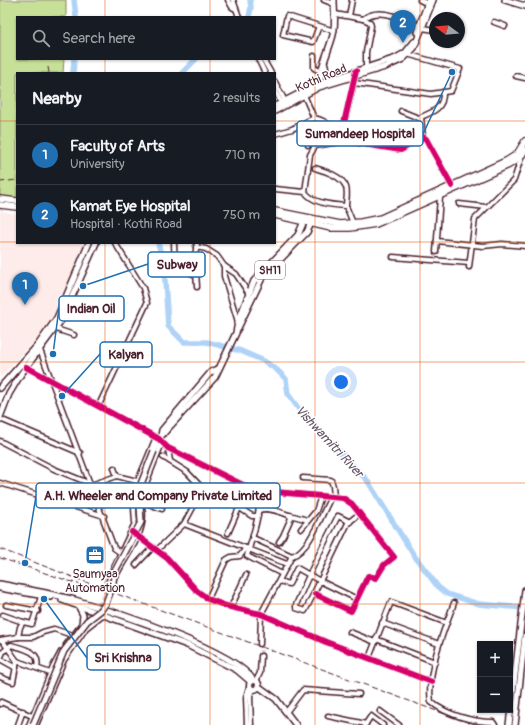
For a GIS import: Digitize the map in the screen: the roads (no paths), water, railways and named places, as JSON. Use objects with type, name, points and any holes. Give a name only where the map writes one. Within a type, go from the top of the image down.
[{"type":"highway","points":[[276,211],[340,228],[376,224],[440,197],[509,165],[523,151],[525,141]]},
{"type":"highway","points":[[312,221],[353,223],[389,215],[523,151]]},
{"type":"highway","points":[[0,199],[16,202]]},
{"type":"highway","points":[[0,205],[16,207]]},
{"type":"highway","points":[[276,215],[305,219]]},
{"type":"main road","points":[[407,54],[433,0]]},
{"type":"main road","points":[[505,0],[525,6]]},
{"type":"main road","points":[[516,0],[525,3]]},
{"type":"main road","points":[[320,85],[322,72],[334,31],[334,2]]},
{"type":"main road","points":[[420,27],[428,2]]},
{"type":"main road","name":"Kothi Road","points":[[276,110],[284,104],[320,85],[366,70],[407,54]]},
{"type":"main road","points":[[325,62],[327,82]]},
{"type":"main road","name":"Kothi Road","points":[[276,106],[284,104],[320,85]]},
{"type":"main road","points":[[237,328],[257,276],[298,234],[305,219]]},
{"type":"main road","name":"SH11","points":[[160,438],[162,430],[211,372],[219,367],[262,278],[307,232],[312,221]]},
{"type":"main road","points":[[0,388],[38,345],[55,321],[69,294],[89,244]]},
{"type":"main road","points":[[0,416],[10,394],[26,367],[56,328],[67,310],[96,244]]},
{"type":"main road","points":[[36,724],[64,651],[87,621],[101,610],[106,602],[112,587],[115,571],[141,522],[139,489],[160,438]]},
{"type":"main road","points":[[0,586],[42,594],[98,608],[106,613],[187,645],[237,670],[253,684],[276,699],[287,711],[296,725]]},
{"type":"main road","points":[[509,725],[525,590]]},
{"type":"main road","points":[[42,594],[78,605],[98,608]]},
{"type":"main road","points":[[78,605],[83,614],[82,624]]},
{"type":"main road","points":[[515,725],[525,636]]},
{"type":"street","points":[[228,0],[232,7],[236,10]]},
{"type":"street","points":[[233,0],[239,16]]},
{"type":"street","points":[[324,0],[334,2]]},
{"type":"street","points":[[349,16],[352,0]]},
{"type":"street","points":[[420,0],[428,2]]},
{"type":"street","points":[[363,19],[372,13],[385,13],[420,27],[429,29]]},
{"type":"street","points":[[335,14],[363,19],[370,22],[371,26],[366,52],[366,70]]},
{"type":"street","points":[[318,26],[313,42],[283,35],[288,16],[334,31]]},
{"type":"street","points":[[494,22],[506,26]]},
{"type":"street","points":[[354,83],[431,94],[451,91],[460,69],[407,54]]},
{"type":"street","points":[[314,56],[314,68],[322,72]]},
{"type":"street","points":[[258,60],[264,72]]},
{"type":"street","points":[[264,60],[270,72]]},
{"type":"street","points":[[344,141],[341,136],[356,73]]},
{"type":"street","points":[[516,76],[525,78]]},
{"type":"street","points":[[276,84],[284,104]]},
{"type":"street","points":[[276,92],[284,104]]},
{"type":"street","points":[[421,119],[421,117],[438,109],[443,100],[443,92]]},
{"type":"street","points":[[304,94],[313,119],[308,146]]},
{"type":"street","points":[[401,111],[421,119]]},
{"type":"street","points":[[276,134],[292,130],[313,119],[327,121],[332,128],[336,143]]},
{"type":"street","points":[[421,119],[423,137],[426,138],[452,186]]},
{"type":"street","points":[[305,192],[310,155],[315,146],[344,141],[401,150],[423,137]]},
{"type":"street","points":[[393,257],[469,265],[475,219],[514,180],[523,151]]},
{"type":"street","points":[[314,168],[327,171],[344,184],[346,187],[346,206],[353,223]]},
{"type":"street","points":[[276,189],[305,192],[310,198],[322,202],[346,206]]},
{"type":"street","points":[[436,252],[440,197]]},
{"type":"street","points":[[459,204],[486,207]]},
{"type":"street","points":[[437,241],[471,246],[502,244],[525,246]]},
{"type":"street","points":[[99,405],[147,303],[143,288],[116,244]]},
{"type":"street","points":[[174,244],[175,267],[196,275]]},
{"type":"street","points":[[197,287],[196,245],[217,256],[224,266],[236,274],[249,294]]},
{"type":"street","points":[[224,266],[224,276],[237,328]]},
{"type":"street","points":[[56,328],[74,335]]},
{"type":"street","points":[[40,350],[104,516],[114,548],[121,553]]},
{"type":"street","points":[[26,367],[160,438],[168,448],[253,490],[343,498],[352,504],[394,557],[384,565],[376,578],[368,576],[351,612],[315,594]]},
{"type":"street","points":[[0,416],[80,453]]},
{"type":"street","points":[[108,584],[111,573],[132,532],[136,513],[133,493],[137,480],[160,438]]},
{"type":"street","points":[[117,574],[138,536],[143,521],[141,500],[143,488],[160,438]]},
{"type":"street","points":[[0,441],[54,470],[91,484],[117,476],[137,480]]},
{"type":"street","points":[[168,448],[170,461]]},
{"type":"street","points":[[163,457],[187,472],[203,489],[252,516],[258,516]]},
{"type":"street","points":[[114,468],[117,476]]},
{"type":"street","points":[[253,538],[292,556],[299,554],[306,545],[332,497],[333,486],[330,480],[303,478]]},
{"type":"street","points":[[0,483],[104,516]]},
{"type":"street","points":[[157,550],[184,524],[203,489]]},
{"type":"street","points":[[208,599],[226,560],[231,557],[240,556],[248,549],[253,538],[258,516],[259,491]]},
{"type":"street","points":[[301,530],[316,511],[321,496]]},
{"type":"street","points":[[141,500],[162,509]]},
{"type":"street","points":[[228,533],[239,508]]},
{"type":"street","points":[[259,510],[264,509],[308,520]]},
{"type":"street","points":[[350,522],[338,516],[312,566],[296,608],[305,612],[350,522],[359,514]]},
{"type":"street","points":[[278,542],[290,523],[291,518],[289,515]]},
{"type":"street","points":[[184,524],[288,564]]},
{"type":"street","points":[[132,532],[167,558],[197,591],[208,599],[231,607],[261,614],[432,682]]},
{"type":"street","points":[[136,565],[152,547]]},
{"type":"street","points":[[248,549],[248,557],[282,574]]},
{"type":"street","points":[[260,644],[261,614],[292,556]]},
{"type":"street","points":[[279,581],[289,584],[297,568],[309,576],[357,599]]},
{"type":"street","points":[[231,607],[246,575]]},
{"type":"street","points":[[3,615],[32,624],[38,611],[42,594]]},
{"type":"street","points":[[369,658],[391,602],[447,623]]},
{"type":"street","points":[[454,603],[439,644],[432,682],[431,702],[438,708],[459,716],[482,722],[493,722],[495,725]]},
{"type":"street","points":[[6,605],[38,611]]},
{"type":"street","points":[[29,725],[50,673],[72,635],[98,608]]},
{"type":"street","points":[[42,725],[36,724],[64,660],[86,628],[106,613]]},
{"type":"street","points":[[18,637],[20,627],[23,622]]},
{"type":"street","points":[[382,623],[439,644]]},
{"type":"street","points":[[50,673],[17,661],[1,640],[18,637],[33,637],[54,629],[72,635]]},
{"type":"street","points":[[350,632],[436,662]]},
{"type":"street","points":[[16,668],[2,661],[0,657],[11,645],[33,653],[39,659],[37,668]]},
{"type":"street","points":[[247,725],[246,697],[260,673],[261,656]]},
{"type":"street","points":[[0,677],[13,682],[17,661]]},
{"type":"street","points":[[251,725],[250,696],[253,684]]},
{"type":"street","points":[[287,711],[303,690],[359,694]]},
{"type":"street","points":[[0,704],[1,702],[32,716]]},
{"type":"street","points":[[18,725],[23,711]]},
{"type":"street","points":[[380,711],[398,725]]},
{"type":"street","points":[[328,716],[365,725],[371,716],[383,725]]},
{"type":"waterway","name":"Vishwamitri River","points":[[74,0],[76,16]]},
{"type":"waterway","points":[[249,16],[251,7],[250,0]]},
{"type":"waterway","name":"Vishwamitri River","points":[[73,72],[74,60]]},
{"type":"waterway","points":[[183,72],[195,60]]},
{"type":"waterway","name":"Vishwamitri River","points":[[158,244],[164,265],[168,326],[184,342],[207,342],[241,351],[264,361],[277,370],[286,379],[288,394],[301,412],[367,480],[413,554],[438,587],[447,594],[479,604],[525,608]]},
{"type":"tunnel","points":[[100,605],[108,584]]},
{"type":"tunnel","points":[[260,644],[261,656]]},
{"type":"railway","points":[[48,67],[49,72]]},
{"type":"railway","points":[[0,182],[16,180]]},
{"type":"railway","points":[[0,549],[114,593],[475,725]]},
{"type":"railway","points":[[0,558],[81,585]]},
{"type":"place","name":"Kamat Eye Hospital","points":[[403,43]]},
{"type":"place","name":"Sumandeep Hospital","points":[[452,72]]},
{"type":"place","name":"Subway","points":[[83,286]]},
{"type":"place","name":"Faculty of Arts","points":[[25,305]]},
{"type":"place","name":"Indian Oil","points":[[53,354]]},
{"type":"place","name":"Kalyan","points":[[62,396]]},
{"type":"place","name":"Saumyaa Automation","points":[[95,555]]},
{"type":"place","name":"A.H. Wheeler and Company Private Limited","points":[[25,563]]},
{"type":"place","name":"Sri Krishna","points":[[44,599]]}]
